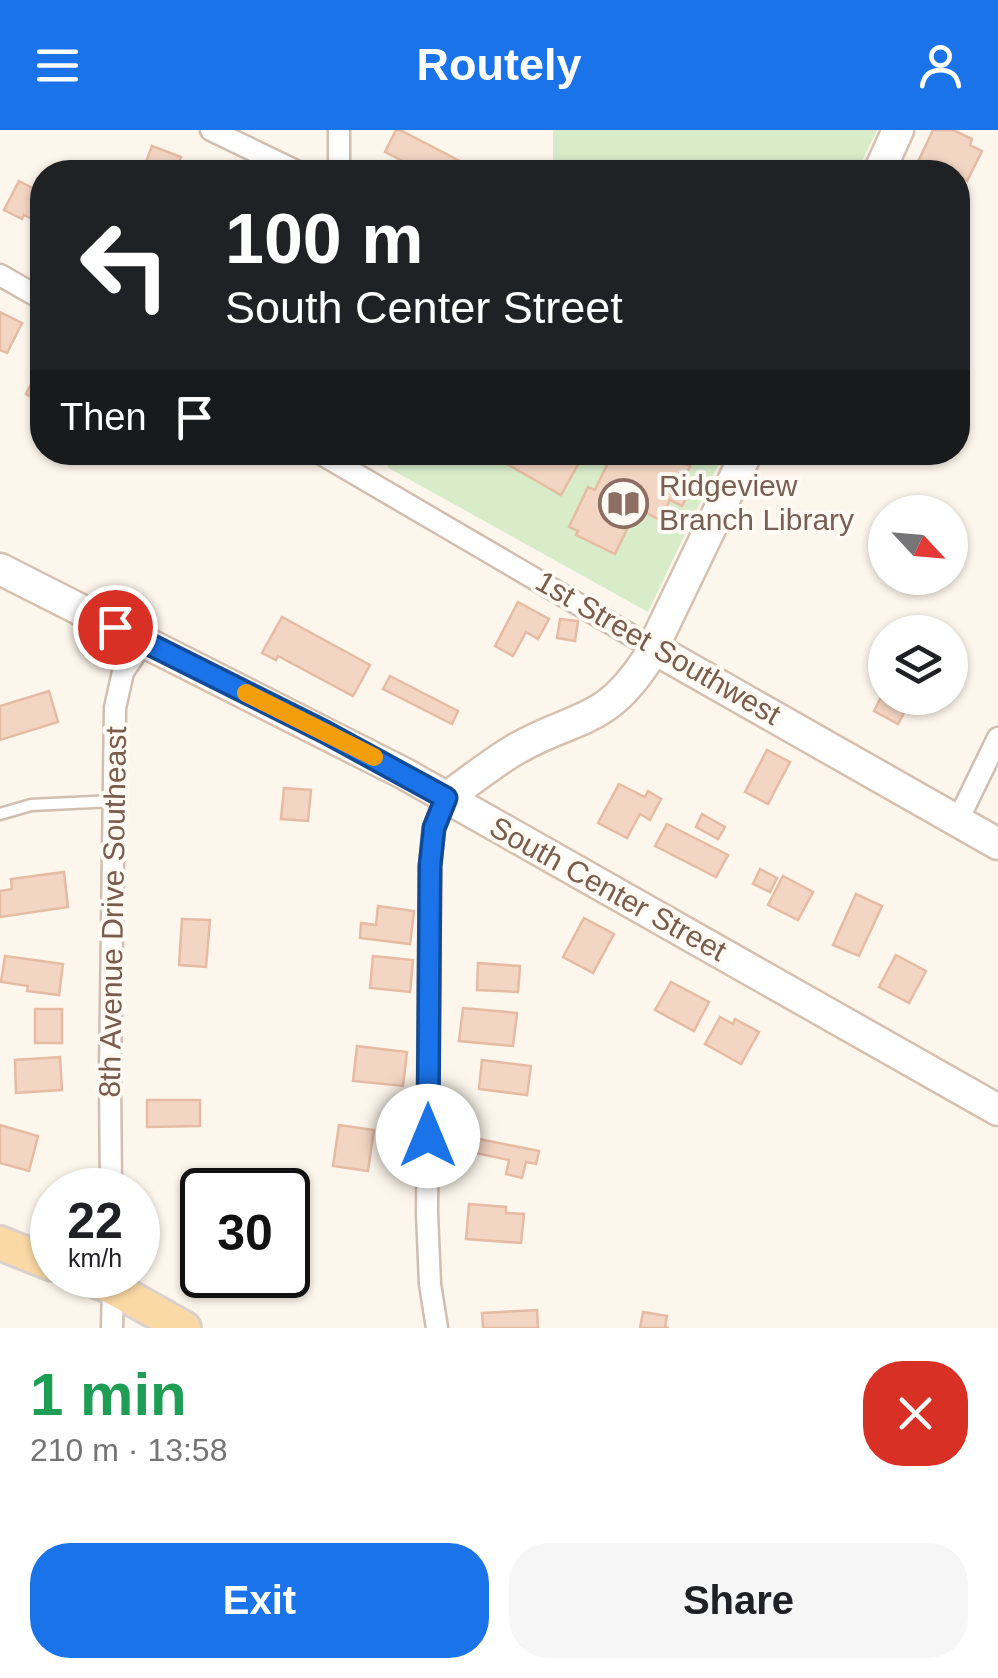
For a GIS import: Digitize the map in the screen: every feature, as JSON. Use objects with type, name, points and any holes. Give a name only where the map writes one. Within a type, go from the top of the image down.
[{"type":"main road","points":[[0,1244],[30,1256]]},
{"type":"main road","points":[[139,1298],[184,1328]]},
{"type":"street","points":[[210,130],[273,160]]},
{"type":"street","points":[[339,130],[339,160]]},
{"type":"street","points":[[884,160],[898,130]]},
{"type":"street","points":[[0,275],[30,292]]},
{"type":"street","name":"1st Street Southwest","points":[[340,465],[998,844]]},
{"type":"street","points":[[437,1328],[430,1284],[427,1213],[430,866],[434,828],[446,798],[517,748],[589,718],[632,684],[742,465]]},
{"type":"street","name":"South Center Street","points":[[0,569],[325,732],[998,1110]]},
{"type":"street","name":"8th Avenue Drive Southeast","points":[[112,1168],[118,686],[130,659],[144,641]]},
{"type":"street","points":[[958,820],[998,738]]},
{"type":"street","points":[[112,1328],[113,1298]]},
{"type":"lane","points":[[0,814],[32,805],[114,801]]},
{"type":"green space","points":[[553,130],[877,130],[863,160],[553,160]]},
{"type":"green space","points":[[389,465],[718,465],[648,612]]},
{"type":"building","points":[[396,130],[400,130],[458,160],[401,160],[385,152]]},
{"type":"building","points":[[933,130],[953,130],[972,139],[970,145],[982,151],[970,175],[970,160],[919,160]]},
{"type":"building","points":[[152,146],[181,157],[180,160],[147,160]]},
{"type":"building","points":[[19,181],[30,187],[30,218],[24,215],[22,219],[4,210]]},
{"type":"building","points":[[0,312],[22,323],[7,353],[0,350]]},
{"type":"building","points":[[509,465],[578,465],[561,495]]},
{"type":"building","name":"Ridgeview Branch Library","points":[[607,465],[690,466],[681,486],[690,490],[682,506],[670,500],[660,520],[637,508],[615,554],[576,535],[578,531],[569,527],[588,487],[595,490]]},
{"type":"building","points":[[518,602],[549,619],[538,639],[526,632],[513,656],[495,646]]},
{"type":"building","points":[[282,617],[370,665],[353,696],[278,656],[276,660],[262,653]]},
{"type":"building","points":[[560,619],[578,621],[575,641],[557,638]]},
{"type":"building","points":[[390,676],[458,711],[452,724],[383,689]]},
{"type":"building","points":[[49,691],[58,722],[0,740],[0,706]]},
{"type":"building","points":[[881,715],[903,715],[898,724]]},
{"type":"building","points":[[767,750],[790,762],[768,804],[745,792]]},
{"type":"building","points":[[619,784],[645,797],[648,791],[661,799],[650,820],[640,814],[627,838],[598,823]]},
{"type":"building","points":[[284,788],[311,790],[308,821],[281,819]]},
{"type":"building","points":[[702,814],[725,827],[718,839],[696,827]]},
{"type":"building","points":[[667,824],[728,855],[716,877],[655,846]]},
{"type":"building","points":[[760,869],[777,878],[770,892],[753,884]]},
{"type":"building","points":[[64,872],[68,907],[0,917],[0,891],[12,889],[11,879]]},
{"type":"building","points":[[783,876],[813,892],[798,920],[768,905]]},
{"type":"building","points":[[856,894],[882,906],[859,956],[833,945]]},
{"type":"building","points":[[378,906],[414,911],[410,944],[360,938],[361,923],[376,925]]},
{"type":"building","points":[[584,918],[614,934],[593,973],[563,957]]},
{"type":"building","points":[[182,919],[210,920],[206,967],[179,965]]},
{"type":"building","points":[[896,955],[926,971],[909,1003],[879,987]]},
{"type":"building","points":[[5,956],[63,964],[59,995],[27,991],[28,986],[1,982]]},
{"type":"building","points":[[373,956],[413,960],[410,992],[370,988]]},
{"type":"building","points":[[478,963],[520,966],[518,992],[477,990]]},
{"type":"building","points":[[671,982],[709,1002],[694,1031],[655,1010]]},
{"type":"building","points":[[463,1008],[517,1013],[513,1046],[459,1041]]},
{"type":"building","points":[[35,1009],[62,1009],[62,1043],[35,1043]]},
{"type":"building","points":[[720,1017],[733,1024],[735,1019],[759,1032],[741,1064],[705,1044]]},
{"type":"building","points":[[357,1046],[407,1052],[403,1086],[353,1081]]},
{"type":"building","points":[[60,1057],[62,1090],[16,1093],[15,1060]]},
{"type":"building","points":[[482,1060],[531,1066],[527,1095],[479,1089]]},
{"type":"building","points":[[147,1100],[200,1100],[200,1126],[147,1127]]},
{"type":"building","points":[[0,1125],[38,1136],[29,1171],[0,1163]]},
{"type":"building","points":[[339,1125],[374,1130],[368,1171],[333,1166]]},
{"type":"building","points":[[479,1139],[539,1151],[536,1164],[526,1162],[522,1178],[506,1174],[509,1160],[476,1153]]},
{"type":"building","points":[[469,1204],[506,1207],[506,1213],[524,1214],[521,1243],[466,1239]]},
{"type":"building","points":[[537,1310],[538,1328],[483,1328],[482,1313]]},
{"type":"building","points":[[643,1312],[667,1316],[665,1327],[669,1328],[640,1328]]},
{"type":"slow traffic","points":[[246,693],[374,757]]},
{"type":"place","name":"Ridgeview Branch Library","points":[[624,503]]},
{"type":"route","points":[[115,627],[325,732],[446,798],[434,828],[430,866],[428,1136]]}]
